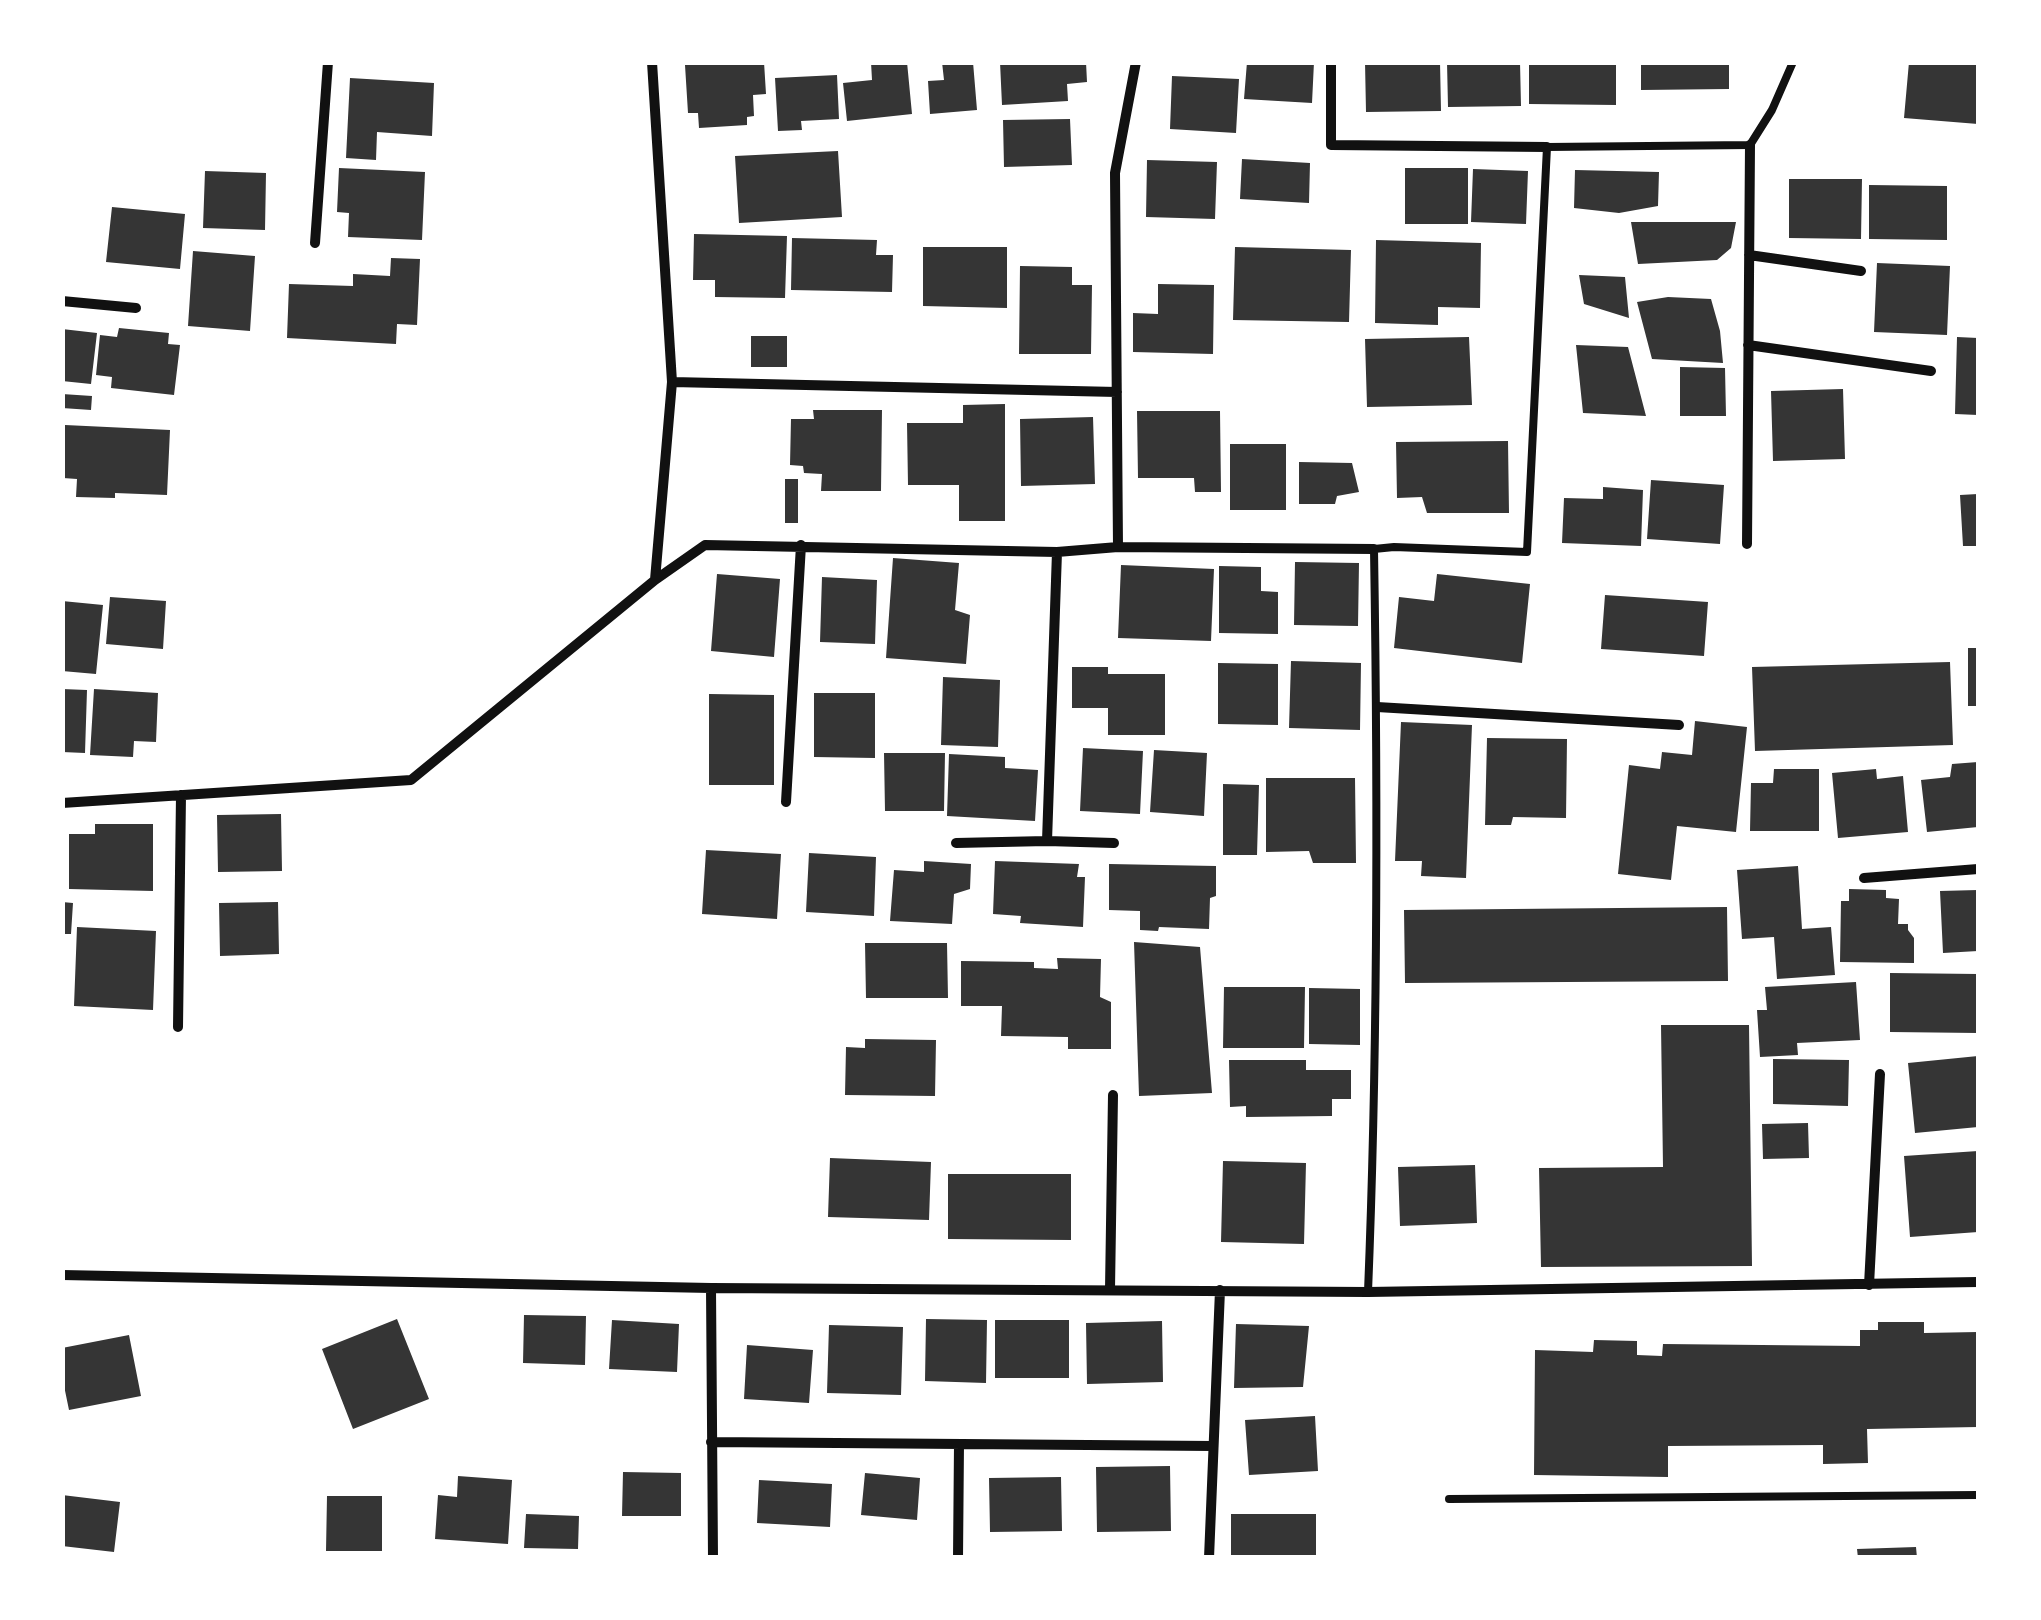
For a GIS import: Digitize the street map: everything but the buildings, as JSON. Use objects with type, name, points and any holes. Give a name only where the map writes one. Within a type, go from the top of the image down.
[{"type":"street","points":[[316,243],[328,62]]},
{"type":"street","points":[[652,62],[672,382],[655,580]]},
{"type":"street","points":[[1118,546],[1115,173],[1136,62]]},
{"type":"street","points":[[1332,62],[1331,145],[1547,148]]},
{"type":"street","points":[[1746,544],[1750,144]]},
{"type":"street","points":[[1749,255],[1861,271]]},
{"type":"street","points":[[62,302],[136,308]]},
{"type":"street","points":[[1748,345],[1931,371]]},
{"type":"street","points":[[672,382],[1117,392]]},
{"type":"street","points":[[62,804],[411,780],[655,580],[705,545],[1057,552],[1118,546],[1374,549]]},
{"type":"street","points":[[786,802],[802,546]]},
{"type":"street","points":[[1047,841],[1057,552]]},
{"type":"street","points":[[1376,707],[1679,724]]},
{"type":"street","points":[[178,1027],[181,796]]},
{"type":"street","points":[[956,843],[1114,843]]},
{"type":"street","points":[[1864,878],[1978,869]]},
{"type":"street","points":[[1869,1285],[1880,1074]]},
{"type":"street","points":[[1110,1289],[1112,1095]]},
{"type":"street","points":[[62,1275],[711,1288],[1368,1292],[1978,1282]]},
{"type":"street","points":[[711,1288],[713,1558]]},
{"type":"street","points":[[1209,1558],[1220,1290]]},
{"type":"street","points":[[711,1442],[1214,1446]]},
{"type":"street","points":[[958,1558],[959,1444]]},
{"type":"lane","points":[[1368,1292],[1376,1103],[1374,549],[1527,552],[1547,148],[1750,144],[1772,110],[1793,62]]},
{"type":"lane","points":[[1448,1499],[1978,1495]]}]
